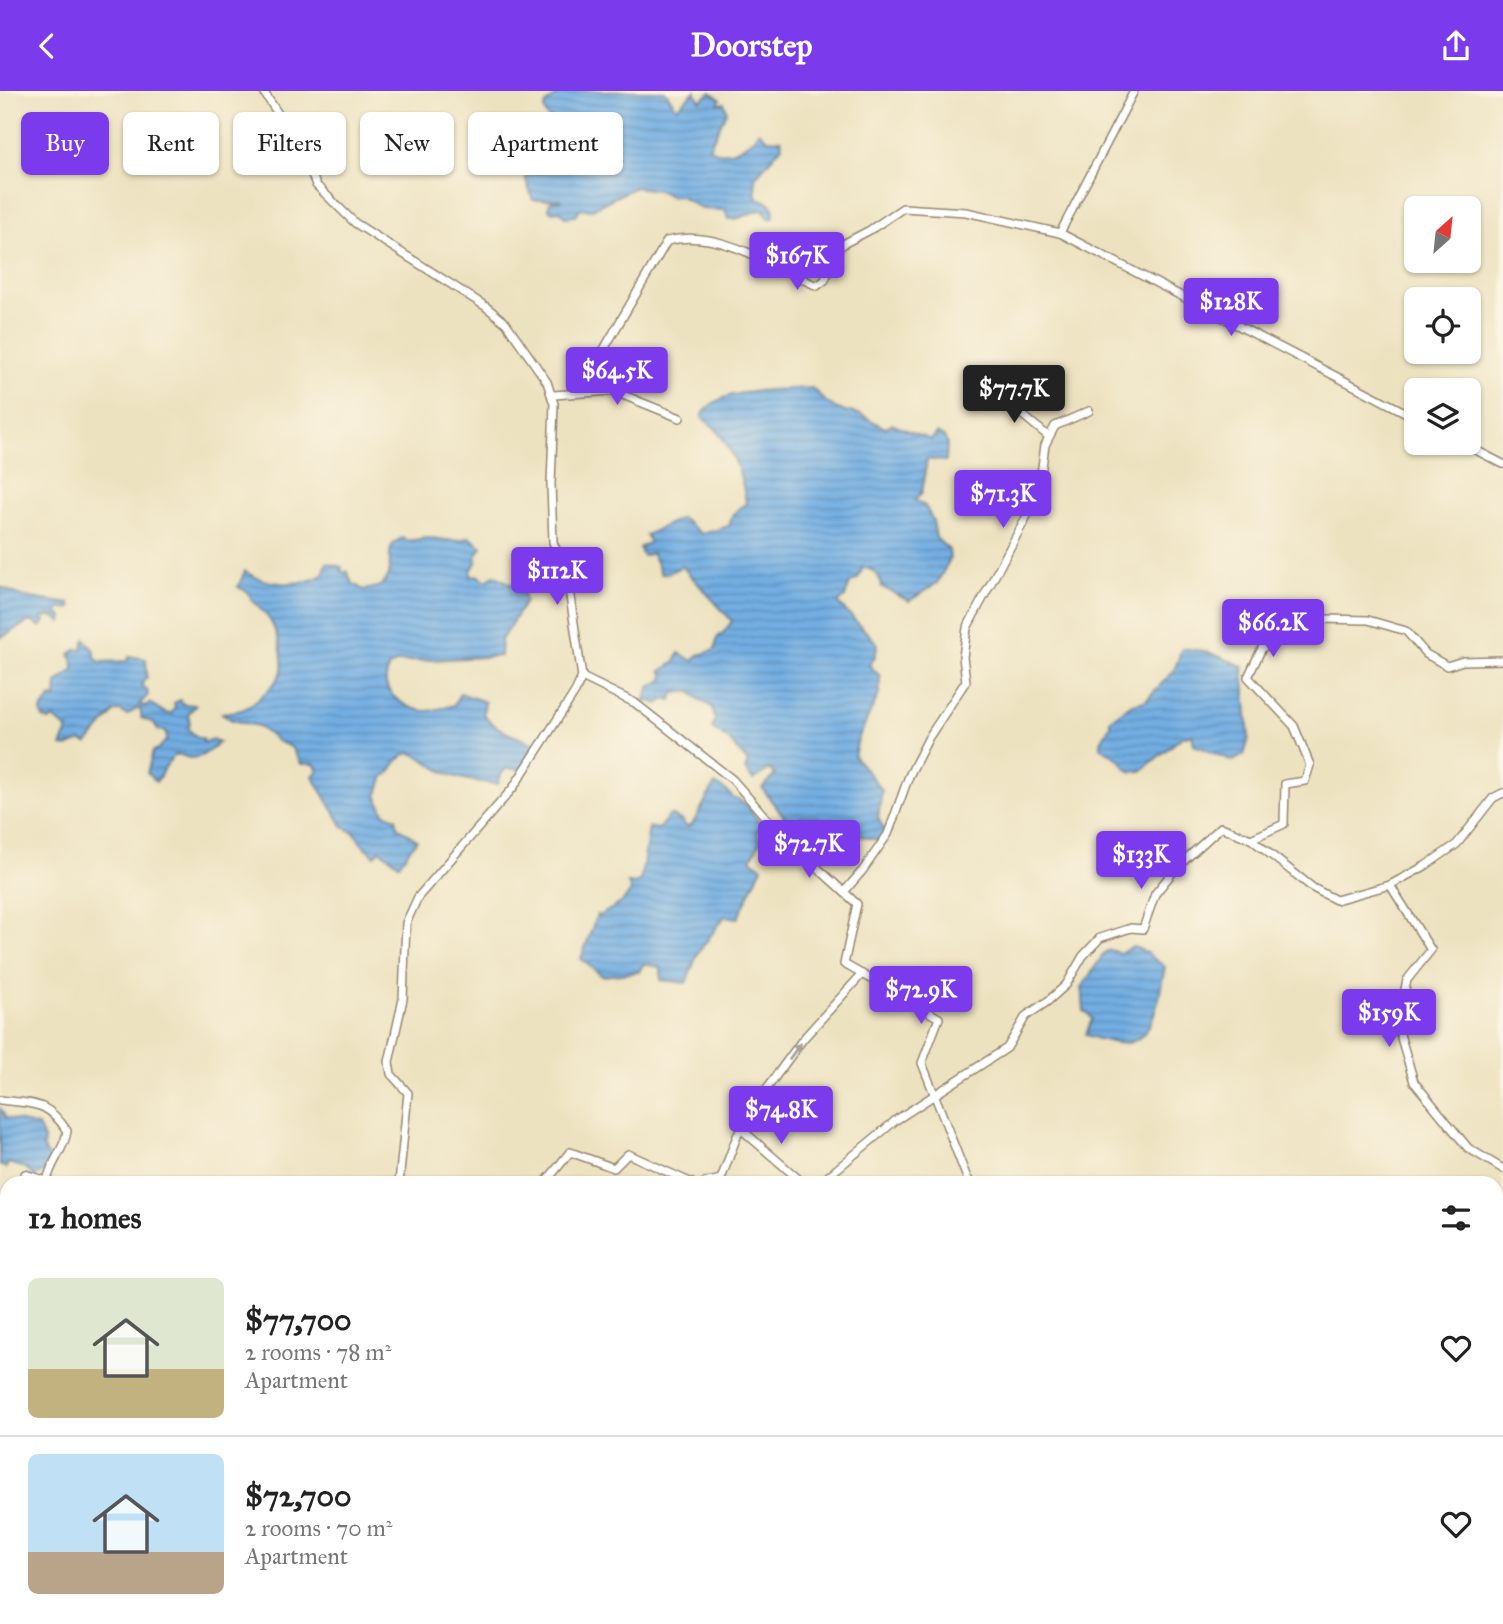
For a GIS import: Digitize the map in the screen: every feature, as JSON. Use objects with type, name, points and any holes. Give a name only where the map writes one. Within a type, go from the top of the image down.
[{"type":"street","points":[[263,91],[302,150],[316,185],[355,223],[485,306],[506,323],[553,395],[553,542],[567,576],[582,677],[513,788],[418,897],[406,923],[403,999],[389,1062],[391,1074],[408,1093],[400,1176]]},
{"type":"street","points":[[1060,233],[1134,91]]},
{"type":"street","points":[[579,392],[667,241],[689,238],[719,240],[817,286],[825,280],[836,250],[903,208],[966,212],[1060,233],[1404,412]]},
{"type":"street","points":[[553,395],[612,391],[680,418]]},
{"type":"street","points":[[996,393],[1048,436]]},
{"type":"street","points":[[844,893],[888,834],[919,756],[966,681],[963,657],[967,628],[1028,514],[1041,474],[1048,436],[1055,426],[1089,411]]},
{"type":"street","points":[[1481,453],[1503,464]]},
{"type":"street","points":[[1251,839],[1284,824],[1285,784],[1305,781],[1310,765],[1294,726],[1248,677],[1262,648],[1293,627],[1325,619],[1368,620],[1406,631],[1426,654],[1447,666],[1463,661],[1503,660]]},
{"type":"street","points":[[582,677],[635,703],[733,780],[780,834],[857,904],[844,964],[939,1018],[922,1063],[966,1176]]},
{"type":"street","points":[[828,1176],[896,1120],[1007,1048],[1026,1016],[1066,985],[1083,956],[1100,938],[1131,928],[1143,929],[1155,894],[1177,869],[1222,827],[1251,839],[1313,888],[1336,900],[1390,885],[1425,866],[1457,844],[1493,798],[1503,793]]},
{"type":"street","points":[[1390,885],[1431,950],[1407,980],[1396,1024],[1414,1082],[1468,1148],[1503,1169]]},
{"type":"street","points":[[722,1176],[741,1129],[762,1095],[803,1039],[862,974]]},
{"type":"street","points":[[0,1100],[31,1102],[44,1106],[57,1115],[67,1131],[66,1139],[49,1176]]},
{"type":"street","points":[[741,1129],[795,1176]]},
{"type":"street","points":[[551,1176],[570,1152],[614,1168],[628,1154],[677,1176]]},
{"type":"street","points":[[25,1174],[31,1176]]},
{"type":"water","points":[[563,91],[665,91],[677,108],[695,91],[700,101],[711,92],[720,99],[718,104],[724,103],[727,111],[709,148],[723,153],[737,150],[750,142],[759,131],[767,139],[781,140],[782,146],[755,177],[756,197],[770,203],[774,211],[773,218],[768,218],[764,210],[729,219],[725,210],[702,209],[680,196],[635,187],[590,210],[581,208],[575,216],[565,217],[560,211],[552,212],[549,204],[561,199],[533,200],[525,177],[623,175],[623,112],[545,112],[546,104]]},
{"type":"water","points":[[812,388],[837,409],[861,415],[885,428],[892,424],[931,440],[937,433],[944,437],[947,443],[946,461],[927,459],[922,492],[915,500],[925,506],[933,521],[936,538],[949,550],[950,559],[937,583],[909,601],[882,587],[876,574],[863,567],[858,579],[850,583],[845,597],[838,603],[878,644],[869,665],[880,676],[879,694],[858,739],[854,756],[882,790],[878,818],[886,833],[881,841],[839,831],[819,818],[802,817],[794,825],[790,822],[762,788],[775,775],[769,769],[753,780],[745,770],[748,762],[728,739],[712,728],[715,719],[712,707],[690,691],[674,693],[671,701],[665,699],[658,704],[649,701],[643,704],[650,687],[663,680],[664,674],[661,671],[675,662],[679,653],[693,661],[698,655],[715,650],[717,638],[732,621],[682,566],[661,574],[652,553],[643,556],[639,548],[650,542],[646,535],[681,518],[702,534],[729,526],[733,514],[746,503],[731,454],[715,428],[702,417],[709,407],[735,395]]},
{"type":"water","points":[[469,537],[482,547],[476,556],[477,561],[471,571],[471,577],[477,575],[487,581],[494,575],[523,590],[525,602],[501,640],[500,656],[397,662],[388,668],[386,684],[397,699],[421,710],[430,711],[454,705],[460,693],[485,702],[483,714],[495,725],[507,733],[536,744],[527,756],[524,770],[507,768],[501,774],[498,784],[450,775],[415,754],[403,756],[389,774],[384,776],[377,796],[384,813],[396,818],[398,827],[417,840],[399,864],[380,850],[375,856],[355,833],[343,827],[313,776],[318,770],[314,764],[301,764],[291,747],[277,741],[258,726],[232,720],[222,713],[242,710],[254,703],[272,686],[282,670],[280,646],[271,622],[248,592],[238,587],[245,571],[263,580],[294,583],[323,575],[327,563],[342,567],[344,573],[347,571],[352,583],[364,590],[371,589],[386,580],[392,547],[403,538],[452,541]]},
{"type":"water","points":[[0,587],[24,597],[70,604],[71,608],[59,609],[62,622],[52,616],[42,617],[45,621],[41,627],[30,621],[0,638]]},
{"type":"water","points":[[85,639],[94,651],[96,659],[101,662],[127,661],[130,656],[146,659],[147,677],[142,686],[147,689],[148,695],[139,705],[147,706],[150,703],[171,714],[175,708],[174,703],[180,700],[183,704],[196,705],[188,714],[188,729],[198,738],[203,738],[203,743],[212,739],[220,742],[196,757],[175,755],[156,782],[147,773],[153,751],[167,740],[166,732],[158,730],[154,723],[141,718],[141,710],[137,709],[127,715],[120,711],[114,712],[87,744],[81,741],[67,747],[61,746],[68,730],[54,718],[49,721],[43,718],[41,711],[51,697],[56,698],[57,683],[75,668],[70,654],[77,649],[82,650]]},
{"type":"water","points":[[1182,648],[1208,652],[1243,666],[1249,738],[1244,755],[1233,761],[1194,745],[1192,734],[1182,737],[1141,771],[1132,772],[1102,748],[1100,743],[1110,726],[1110,720],[1132,704],[1145,701],[1174,671]]},
{"type":"water","points":[[715,784],[748,806],[769,837],[760,827],[757,834],[761,840],[751,859],[762,867],[738,918],[725,916],[698,953],[686,983],[661,980],[661,967],[643,964],[639,972],[602,976],[581,959],[597,915],[621,903],[631,892],[628,883],[635,884],[641,879],[649,827],[658,829],[670,815],[683,821],[685,826],[692,825]]},
{"type":"water","points":[[1133,947],[1142,950],[1165,967],[1152,1019],[1146,1031],[1137,1039],[1126,1043],[1089,1036],[1086,1034],[1092,1019],[1084,1011],[1082,987],[1105,952],[1110,950],[1120,953]]},
{"type":"water","points":[[0,1108],[6,1118],[38,1126],[44,1139],[43,1148],[52,1161],[49,1168],[37,1176],[26,1168],[8,1163],[6,1168],[0,1165]]}]
